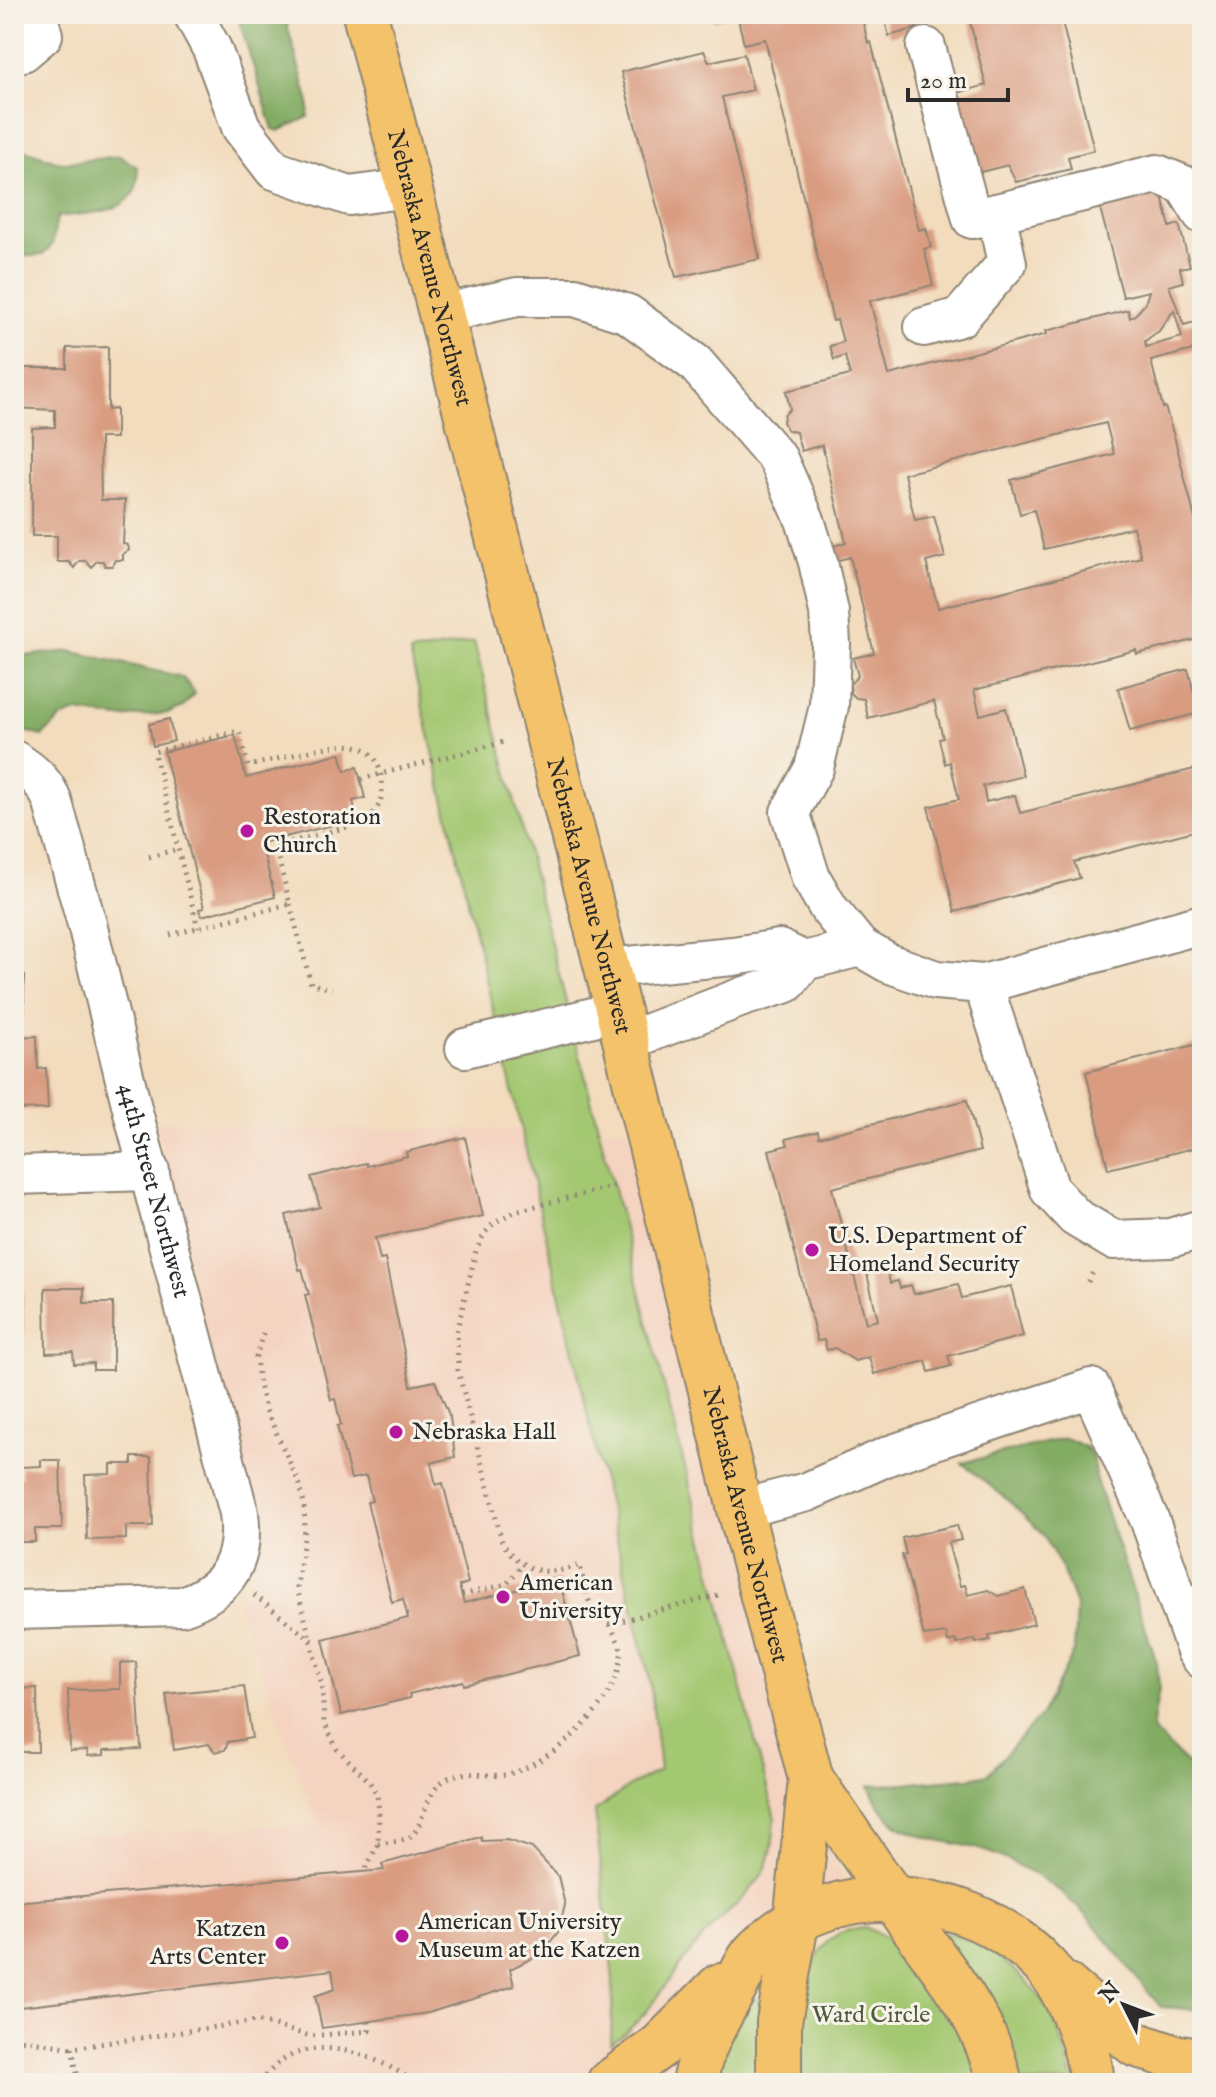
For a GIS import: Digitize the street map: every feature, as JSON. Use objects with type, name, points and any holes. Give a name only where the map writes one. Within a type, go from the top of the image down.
[{"type":"main road","name":"Nebraska Avenue Northwest","points":[[365,14],[622,1027],[740,1509],[811,1779],[959,1988],[988,2045],[1000,2083]]},
{"type":"main road","name":"Nebraska Avenue Northwest","points":[[779,2083],[779,2022],[796,1923],[811,1779]]},
{"type":"main road","points":[[609,2083],[660,2046],[753,1954],[796,1923],[848,1901],[894,1900],[932,1904],[972,1915],[1019,1942],[1097,2014],[1135,2044],[1173,2057],[1202,2061]]},
{"type":"main road","points":[[694,2083],[708,2036],[753,1954]]},
{"type":"main road","points":[[1048,1969],[1077,2026],[1092,2083]]},
{"type":"street","points":[[14,54],[23,52],[43,35],[37,14]]},
{"type":"street","points":[[193,14],[212,49],[241,127],[274,170],[349,196],[409,188]]},
{"type":"street","points":[[926,47],[972,219],[1157,174],[1184,185],[1202,214]]},
{"type":"street","points":[[924,327],[960,317],[1007,263],[996,213]]},
{"type":"street","points":[[441,314],[517,297],[575,297],[628,314],[695,363],[778,459],[805,520],[818,562],[829,612],[831,644],[829,706],[814,768],[790,812],[811,878],[829,909],[860,947],[888,963],[936,980],[983,984],[1202,924]]},
{"type":"street","name":"44th Street Northwest","points":[[14,1610],[182,1606],[218,1588],[228,1575],[241,1546],[240,1526],[87,924],[52,800],[47,789],[23,765]]},
{"type":"street","points":[[465,1048],[622,1027],[742,997],[787,983],[804,961],[860,947]]},
{"type":"street","points":[[607,968],[779,949],[804,961]]},
{"type":"street","points":[[983,984],[1050,1190],[1075,1217],[1113,1240],[1170,1238],[1202,1229]]},
{"type":"street","points":[[14,1175],[150,1171]]},
{"type":"street","points":[[740,1509],[807,1492],[890,1455],[1091,1388],[1150,1521],[1196,1651],[1202,1659]]},
{"type":"path","points":[[198,928],[154,752],[239,731],[248,766],[339,744],[361,746],[371,754],[381,774],[383,796],[371,817],[359,824],[275,846],[311,984],[332,989]]},
{"type":"path","points":[[361,779],[504,742]]},
{"type":"path","points":[[149,857],[178,849]]},
{"type":"path","points":[[170,935],[290,904]]},
{"type":"path","points":[[615,1186],[516,1211],[494,1223],[484,1234],[476,1251],[457,1330],[458,1370],[496,1525],[509,1554],[522,1565],[552,1573],[580,1565],[590,1601],[603,1623],[610,1624],[724,1594]]},
{"type":"path","points":[[1088,1282],[1093,1272]]},
{"type":"path","points":[[263,1333],[256,1357],[259,1385],[265,1408],[300,1485],[304,1504],[305,1530],[297,1588],[322,1685],[324,1722],[337,1749],[369,1781],[377,1795],[378,1844],[364,1872]]},
{"type":"path","points":[[462,1595],[507,1584],[522,1565]]},
{"type":"path","points":[[265,1603],[313,1642]]},
{"type":"path","points":[[378,1844],[408,1838],[430,1794],[451,1776],[514,1773],[535,1763],[576,1734],[606,1697],[615,1679],[621,1652],[610,1624]]},
{"type":"path","points":[[14,2038],[72,2048],[257,2021],[310,2036],[369,2031],[369,2022]]},
{"type":"path","points":[[310,2036],[311,2049]]},
{"type":"path","points":[[261,2083],[276,2066],[292,2056],[311,2049],[334,2047],[356,2052],[393,2068],[416,2083]]},
{"type":"path","points":[[72,2048],[79,2083]]},
{"type":"shaded area","name":"American University","points":[[155,1121],[298,1129],[647,1130],[811,1779],[848,1901],[796,1923],[694,2083],[14,2083],[14,1837],[317,1825],[237,1604],[249,1589],[261,1564]]},
{"type":"green space","points":[[237,14],[284,14],[309,103],[308,117],[279,131],[273,129]]},
{"type":"green space","points":[[14,146],[62,163],[120,156],[137,167],[137,183],[124,203],[98,212],[57,217],[52,245],[43,255],[14,257]]},
{"type":"green space","points":[[474,642],[775,1819],[769,1860],[763,1873],[741,1900],[699,1941],[638,2021],[611,2044],[613,1981],[595,1811],[631,1785],[660,1770],[650,1682],[410,653]]},
{"type":"green space","points":[[70,651],[182,677],[195,693],[183,707],[169,713],[119,718],[77,712],[63,717],[42,736],[14,728],[14,657]]},
{"type":"green space","points":[[1064,1438],[1085,1447],[1092,1455],[1095,1477],[1157,1663],[1159,1688],[1152,1730],[1202,1778],[1202,2010],[1161,2007],[1093,1924],[1045,1881],[991,1853],[920,1836],[905,1829],[880,1806],[869,1786],[988,1774],[1041,1715],[1074,1652],[1076,1605],[1044,1536],[1009,1501],[962,1463]]},
{"type":"green space","name":"Ward Circle","points":[[865,1928],[893,1943],[933,1985],[961,2030],[980,2083],[798,2083],[803,2004],[814,1963],[823,1947],[835,1936]]},
{"type":"green space","name":"Ward Circle","points":[[944,1933],[974,1941],[990,1951],[1035,1991],[1056,2026],[1074,2083],[1019,2083]]},
{"type":"green space","name":"Ward Circle","points":[[753,1996],[760,2002],[760,2083],[712,2083],[717,2058]]},
{"type":"building","points":[[711,14],[733,14],[734,15],[713,21]]},
{"type":"building","points":[[737,14],[861,14],[919,230],[926,228],[931,247],[924,249],[933,285],[870,301],[889,375],[1128,310],[1130,318],[1136,314],[1145,304],[1149,291],[1123,297],[1099,204],[1160,188],[1170,227],[1179,224],[1190,266],[1180,268],[1183,282],[1169,286],[1184,325],[1202,320],[1202,382],[1193,350],[1151,361],[1201,542],[1196,543],[1202,566],[1202,638],[1137,654],[1136,650],[974,690],[980,715],[1006,708],[1023,776],[983,786],[986,802],[1015,795],[1020,813],[1202,767],[1202,829],[1074,862],[1080,878],[955,912],[928,807],[959,799],[950,762],[945,764],[939,739],[943,738],[934,701],[868,718],[864,699],[856,698],[851,693],[850,684],[858,676],[853,658],[874,653],[850,557],[828,563],[824,549],[846,542],[822,445],[801,451],[796,432],[787,430],[783,422],[784,415],[790,409],[786,391],[850,375],[845,356],[834,360],[830,346],[843,342],[837,320],[833,321],[765,39],[744,44]],"holes":[[[1174,310],[1182,337],[1146,347],[1145,341],[1159,331]],[[1106,423],[1114,454],[1011,480],[1020,514],[1034,510],[1044,549],[1133,527],[1141,557],[938,608],[926,562],[945,557],[934,516],[915,520],[904,474]]]},
{"type":"building","points":[[883,14],[912,14],[917,28],[889,36]]},
{"type":"building","points":[[968,14],[1060,14],[1094,150],[1068,157],[1071,169],[1016,182],[1008,165],[977,173],[957,93],[986,85]]},
{"type":"building","points":[[704,51],[709,62],[744,54],[753,90],[722,97],[760,259],[676,277],[621,72]]},
{"type":"building","points":[[108,347],[108,410],[116,409],[116,438],[100,438],[101,500],[125,500],[123,544],[128,545],[129,550],[123,554],[123,560],[115,560],[112,566],[97,561],[91,567],[86,561],[79,561],[74,568],[69,562],[57,562],[57,536],[32,536],[32,428],[55,427],[55,410],[14,408],[14,368],[67,368],[67,348]]},
{"type":"building","points":[[1188,669],[1199,713],[1130,731],[1118,688]]},
{"type":"building","points":[[169,719],[174,741],[153,746],[149,724]]},
{"type":"building","name":"Restoration Church","points":[[235,735],[246,778],[340,753],[345,771],[357,767],[365,798],[353,801],[357,819],[261,843],[275,897],[201,916],[199,909],[204,908],[164,752]]},
{"type":"building","points":[[14,974],[24,974],[24,1018],[14,1018]]},
{"type":"building","points":[[37,1036],[38,1069],[46,1068],[48,1109],[14,1110],[14,1037]]},
{"type":"building","points":[[1202,1043],[1202,1146],[1108,1169],[1086,1072]]},
{"type":"building","points":[[967,1100],[980,1151],[832,1188],[866,1323],[878,1320],[867,1274],[887,1269],[890,1283],[898,1281],[900,1288],[911,1285],[914,1294],[958,1284],[962,1298],[1011,1286],[1023,1336],[948,1356],[951,1366],[929,1372],[926,1361],[874,1374],[869,1357],[855,1361],[835,1348],[827,1350],[824,1340],[817,1341],[769,1150],[788,1145],[786,1139],[818,1131],[819,1137]]},
{"type":"building","name":"Nebraska Hall","points":[[465,1137],[483,1216],[375,1238],[380,1260],[385,1259],[411,1386],[435,1381],[450,1417],[455,1457],[431,1463],[436,1485],[443,1483],[468,1583],[459,1586],[464,1603],[559,1579],[580,1656],[464,1685],[463,1681],[409,1694],[410,1698],[341,1715],[323,1639],[408,1618],[403,1599],[392,1602],[367,1502],[372,1501],[366,1476],[351,1479],[337,1426],[341,1425],[335,1399],[331,1400],[305,1295],[309,1294],[302,1269],[299,1270],[286,1215],[320,1207],[311,1177],[407,1156],[406,1152]]},
{"type":"building","points":[[22,1268],[24,1337],[14,1337],[14,1269]]},
{"type":"building","points":[[45,1288],[84,1288],[84,1303],[113,1303],[113,1370],[93,1370],[93,1363],[74,1364],[73,1352],[46,1353]]},
{"type":"building","points":[[132,1457],[151,1457],[153,1526],[126,1526],[126,1539],[87,1540],[85,1475],[111,1474],[111,1464],[132,1464]]},
{"type":"building","points":[[41,1460],[60,1460],[62,1529],[35,1529],[35,1542],[14,1542],[14,1478],[21,1478],[21,1467],[41,1466]]},
{"type":"building","points":[[957,1525],[961,1540],[948,1543],[960,1586],[965,1585],[968,1595],[988,1590],[998,1596],[1025,1589],[1034,1624],[989,1636],[990,1640],[976,1643],[975,1639],[957,1644],[956,1640],[948,1642],[946,1633],[924,1636],[902,1555],[906,1554],[902,1538]]},
{"type":"building","points":[[136,1662],[141,1749],[104,1750],[104,1755],[88,1756],[87,1750],[70,1751],[68,1690],[120,1689],[120,1663]]},
{"type":"building","points":[[244,1686],[252,1738],[228,1742],[225,1750],[215,1752],[209,1744],[174,1750],[166,1694]]},
{"type":"building","points":[[37,1688],[38,1752],[14,1752],[14,1689]]},
{"type":"building","name":"Katzen Arts Center","points":[[481,1837],[482,1841],[507,1840],[532,1848],[558,1876],[565,1905],[558,1932],[541,1954],[510,1969],[514,1986],[428,2013],[322,2028],[315,1996],[335,1989],[332,1970],[20,2007],[14,2020],[14,1902],[384,1870],[382,1864]]},
{"type":"place","name":"Restoration Church","points":[[247,831]]},
{"type":"place","name":"U.S. Department of Homeland Security","points":[[812,1250]]},
{"type":"place","name":"Nebraska Hall","points":[[396,1432]]},
{"type":"place","name":"American University","points":[[503,1597]]},
{"type":"place","name":"American University Museum at the Katzen","points":[[402,1936]]},
{"type":"place","name":"Katzen Arts Center","points":[[282,1943]]}]
